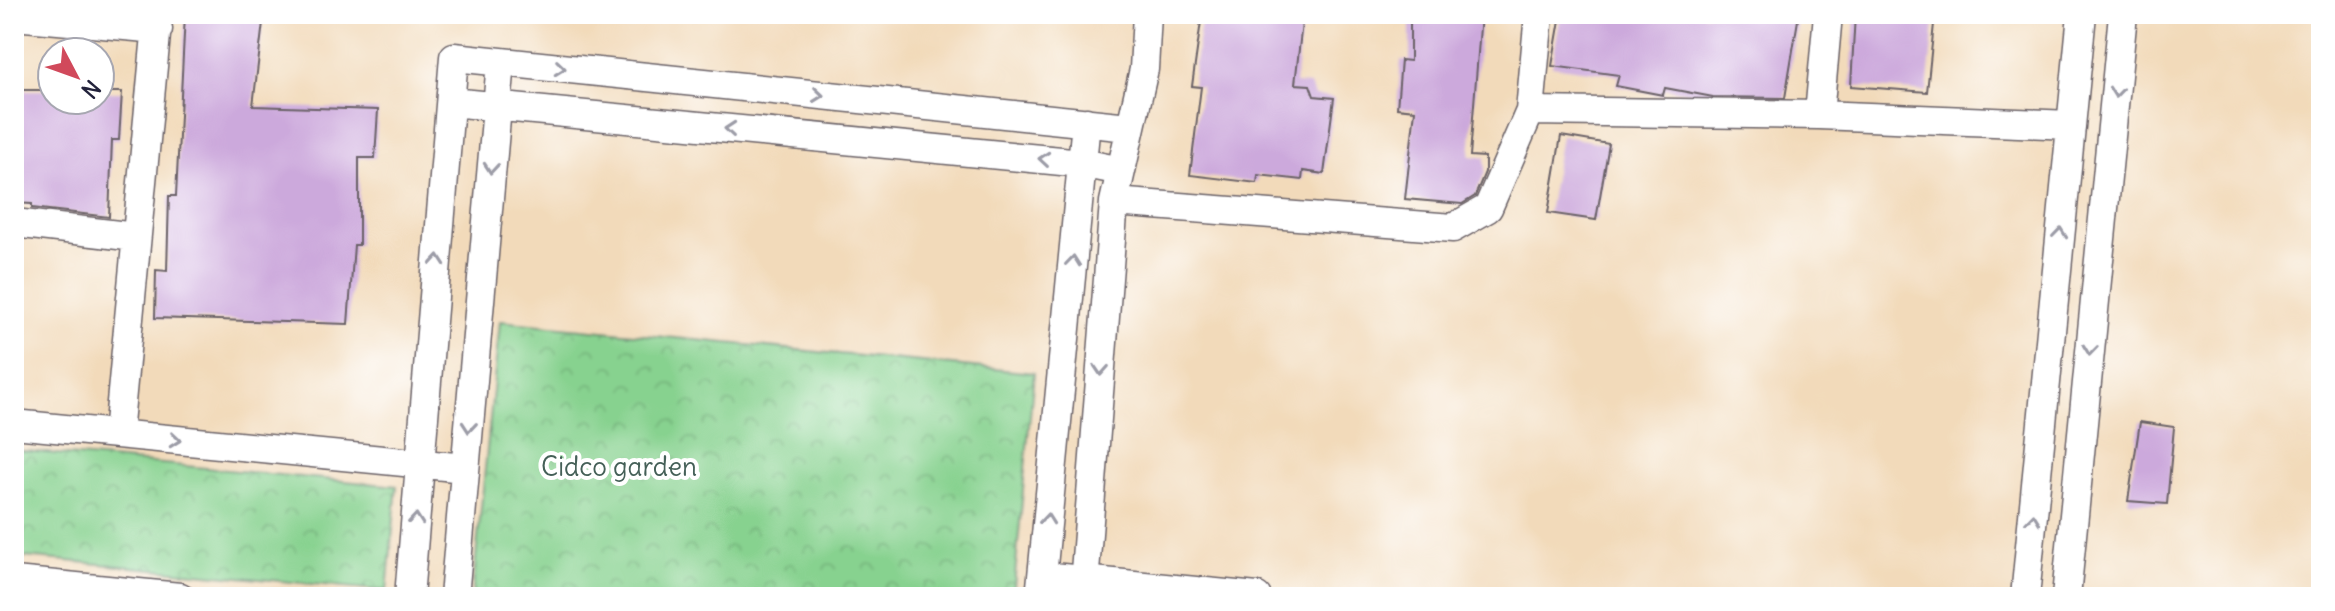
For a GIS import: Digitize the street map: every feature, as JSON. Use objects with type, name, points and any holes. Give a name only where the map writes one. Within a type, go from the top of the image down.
[{"type":"street","points":[[1083,588],[1114,202],[1144,69],[1147,14]]},
{"type":"street","points":[[1114,202],[1453,228],[1488,208],[1530,111],[1539,14]]},
{"type":"street","points":[[1819,115],[1828,14]]},
{"type":"street","points":[[2025,597],[2082,14]]},
{"type":"street","points":[[2066,597],[2123,14]]},
{"type":"street","points":[[14,16],[158,21],[118,434]]},
{"type":"street","points":[[409,597],[454,57],[1129,127]]},
{"type":"street","points":[[454,597],[501,62]]},
{"type":"street","points":[[451,102],[1082,163],[1121,171]]},
{"type":"street","points":[[1530,111],[1819,115],[2071,125]]},
{"type":"street","points":[[1086,122],[1041,586],[1257,597]]},
{"type":"street","points":[[14,223],[136,237]]},
{"type":"street","points":[[2055,291],[2096,297]]},
{"type":"street","points":[[14,424],[465,468]]},
{"type":"street","points":[[14,581],[180,597]]},
{"type":"green space","name":"Cidco garden","points":[[500,321],[1034,373],[1013,597],[472,597]]},
{"type":"green space","points":[[14,450],[397,486],[387,591],[14,556]]},
{"type":"building","points":[[185,14],[264,14],[253,106],[378,110],[375,158],[359,158],[359,245],[354,245],[348,324],[155,318],[156,270],[167,271],[169,196],[176,196]]},
{"type":"building","points":[[1202,14],[1303,14],[1295,84],[1310,85],[1314,96],[1334,98],[1324,174],[1303,171],[1302,180],[1258,175],[1257,183],[1190,175],[1201,87],[1192,86]]},
{"type":"building","points":[[1410,14],[1481,14],[1470,156],[1485,157],[1485,172],[1475,196],[1462,204],[1405,199],[1415,110],[1397,108],[1401,60],[1410,61]]},
{"type":"building","points":[[1561,14],[1799,14],[1785,98],[1713,97],[1665,88],[1663,95],[1616,86],[1619,75],[1552,66]]},
{"type":"building","points":[[1855,14],[1935,14],[1927,92],[1851,86]]},
{"type":"building","points":[[14,90],[36,90],[36,116],[116,116],[116,92],[122,92],[119,140],[112,140],[109,217],[14,203]]},
{"type":"building","points":[[1561,136],[1609,144],[1596,220],[1548,213]]},
{"type":"building","points":[[2140,422],[2174,427],[2167,504],[2128,501]]}]
